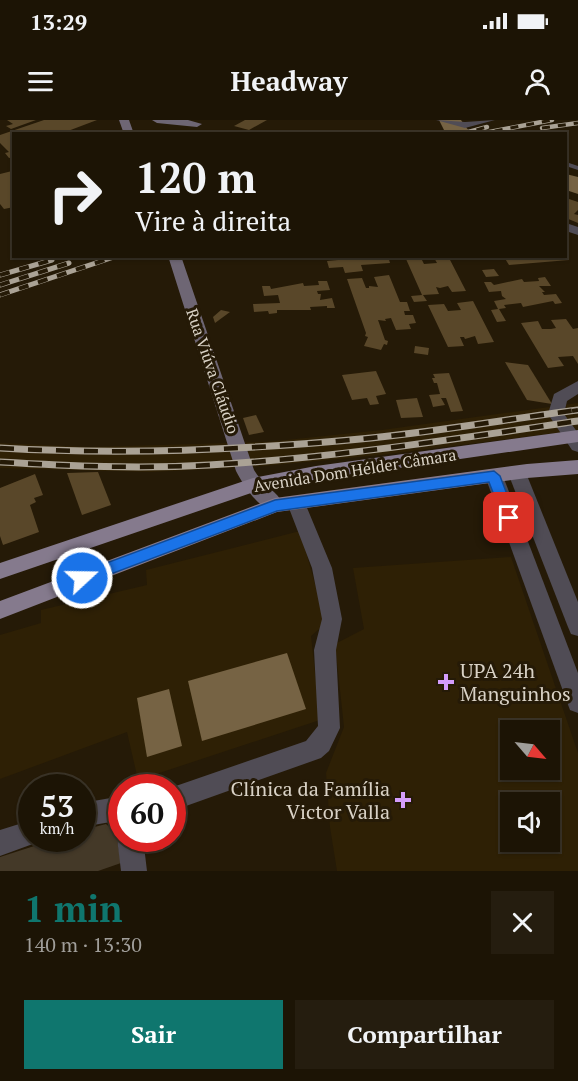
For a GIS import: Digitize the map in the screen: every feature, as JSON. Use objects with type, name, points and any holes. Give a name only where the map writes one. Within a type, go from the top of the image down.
[{"type":"main road","name":"Avenida Dom Hélder Câmara","points":[[0,571],[253,484],[316,473],[575,440]]},
{"type":"main road","name":"Avenida Dom Hélder Câmara","points":[[0,610],[275,506],[517,473],[578,467]]},
{"type":"street","points":[[157,120],[197,124]]},
{"type":"street","points":[[183,132],[210,120]]},
{"type":"street","points":[[441,120],[471,123],[490,120]]},
{"type":"street","name":"Rua Viúva Cláudio","points":[[175,258],[245,471],[253,484],[275,506]]},
{"type":"street","points":[[575,440],[556,414],[557,407],[567,392],[578,386]]},
{"type":"street","points":[[517,473],[578,627]]},
{"type":"street","points":[[494,476],[578,702]]},
{"type":"street","points":[[186,795],[313,750],[321,743],[329,728],[325,650],[332,619],[322,568],[296,503]]},
{"type":"street","points":[[0,843],[18,837]]},
{"type":"street","points":[[128,869],[129,852]]},
{"type":"shaded area","points":[[578,403],[578,430],[381,455],[264,466],[151,472],[0,468],[0,443],[89,447],[267,442],[382,430]]},
{"type":"shaded area","points":[[300,531],[326,623],[311,636],[320,720],[156,774],[137,774],[127,732],[0,779],[0,635],[41,623],[41,610],[147,585],[146,570]]},
{"type":"shaded area","name":"UPA 24h Manguinhos","points":[[511,557],[578,753],[578,871],[337,871],[330,827],[326,773],[344,727],[335,644],[364,629],[353,568]]},
{"type":"shaded area","points":[[287,653],[306,709],[202,741],[188,681]]},
{"type":"shaded area","points":[[169,689],[182,746],[147,757],[137,698]]},
{"type":"shaded area","points":[[106,824],[108,826],[108,852],[119,852],[121,863],[98,871],[0,871],[0,857],[18,851],[96,852],[96,827]]},
{"type":"building","points":[[7,120],[36,120],[11,129],[6,126],[13,124]]},
{"type":"building","points":[[44,120],[97,120],[65,132],[12,132],[12,157],[9,158],[5,153],[9,152],[0,143],[0,135]]},
{"type":"building","points":[[245,120],[267,120],[249,130],[234,126]]},
{"type":"building","points":[[12,171],[12,207],[4,209],[0,204],[0,174]]},
{"type":"building","points":[[567,198],[578,202],[578,210],[574,214],[578,215],[578,223],[567,218]]},
{"type":"building","points":[[567,256],[569,260],[509,265],[505,258],[567,258]]},
{"type":"building","points":[[338,258],[389,258],[390,263],[361,265],[363,271],[345,273],[343,267],[329,268],[327,261],[338,260]]},
{"type":"building","points":[[421,258],[424,264],[437,263],[434,258],[449,258],[466,291],[452,292],[448,286],[436,287],[439,294],[423,295],[427,301],[414,302],[411,296],[422,295],[406,259]]},
{"type":"building","points":[[494,269],[499,276],[486,277],[482,270]]},
{"type":"building","points":[[389,275],[400,302],[407,302],[410,311],[404,311],[405,315],[413,315],[416,323],[409,324],[411,329],[396,330],[391,318],[385,319],[386,321],[378,320],[385,340],[388,341],[381,350],[364,346],[368,337],[365,336],[366,333],[347,279],[362,278],[366,288],[369,288],[369,286],[378,287],[374,277]]},
{"type":"building","points":[[545,277],[551,286],[539,286],[545,292],[542,292],[544,295],[556,294],[562,303],[555,304],[553,301],[523,307],[521,303],[504,305],[506,308],[499,309],[506,321],[497,322],[491,310],[498,309],[494,301],[506,299],[502,296],[501,291],[489,292],[484,282],[491,282],[494,285],[522,279],[524,282],[539,281],[538,278]]},
{"type":"building","points":[[318,281],[327,281],[330,290],[317,291],[321,294],[320,300],[332,298],[335,308],[327,308],[327,306],[310,307],[311,310],[277,310],[277,313],[269,314],[268,311],[254,312],[253,304],[280,303],[278,295],[264,296],[262,286],[270,286],[271,289],[303,283],[304,286],[319,285]]},
{"type":"building","points":[[473,301],[494,342],[478,344],[475,336],[465,339],[460,337],[464,346],[448,347],[428,305],[444,304],[448,311],[461,310],[457,303]]},
{"type":"building","points":[[221,310],[230,312],[215,323],[213,317]]},
{"type":"building","points":[[566,319],[573,329],[578,328],[578,364],[573,356],[558,357],[564,366],[548,368],[521,323],[538,321],[542,329],[551,329],[556,328],[551,320]]},
{"type":"building","points":[[415,346],[429,348],[428,355],[414,353]]},
{"type":"building","points":[[505,362],[528,365],[552,404],[527,400]]},
{"type":"building","points":[[376,371],[386,394],[376,396],[379,404],[370,405],[367,398],[352,400],[342,375]]},
{"type":"building","points":[[449,373],[463,411],[451,412],[446,398],[441,398],[445,405],[433,407],[429,395],[440,394],[437,383],[434,383],[432,378],[435,378],[433,374]]},
{"type":"building","points":[[417,398],[423,417],[401,418],[396,400]]},
{"type":"building","points":[[256,415],[264,432],[249,435],[243,418]]},
{"type":"building","points":[[98,472],[111,505],[82,515],[67,473]]},
{"type":"building","points":[[35,474],[43,495],[34,498],[36,502],[30,505],[39,532],[3,545],[0,536],[0,488]]},
{"type":"waterway","points":[[450,120],[451,125],[458,132]]},
{"type":"waterway","points":[[567,182],[578,186]]},
{"type":"railway","points":[[489,132],[552,120]]},
{"type":"railway","points":[[542,128],[578,123]]},
{"type":"railway","points":[[468,132],[487,127]]},
{"type":"railway","points":[[0,295],[111,258]]},
{"type":"railway","points":[[0,275],[52,260]]},
{"type":"railway","points":[[0,285],[69,263]]},
{"type":"railway","points":[[0,448],[139,451],[279,446],[397,435],[578,410],[572,411]]},
{"type":"railway","points":[[0,462],[131,467],[255,462],[394,447],[578,421]]},
{"type":"place","name":"UPA 24h Manguinhos","points":[[446,682]]},
{"type":"place","name":"Clínica da Família Victor Valla","points":[[403,800]]},
{"type":"route","points":[[82,578],[275,506],[494,476],[509,518]]}]
